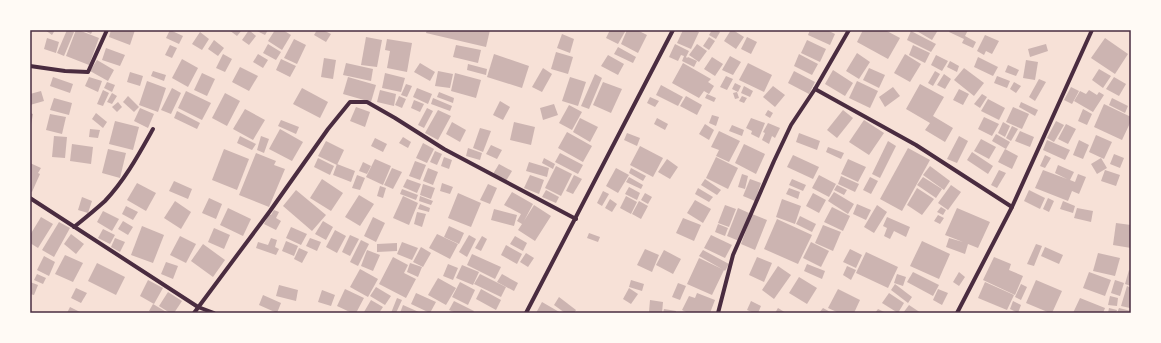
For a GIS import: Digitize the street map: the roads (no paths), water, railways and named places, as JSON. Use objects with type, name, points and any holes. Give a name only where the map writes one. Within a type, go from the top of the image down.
[{"type":"street","points":[[30,66],[65,71],[88,72],[107,30]]},
{"type":"street","points":[[526,313],[673,30]]},
{"type":"street","points":[[718,313],[733,255],[791,125],[816,89],[849,30]]},
{"type":"street","points":[[957,313],[1012,207],[1092,30]]},
{"type":"street","points":[[816,89],[916,145],[1012,207]]},
{"type":"street","points":[[194,313],[270,211],[328,128],[350,102],[367,102],[444,149],[576,219]]},
{"type":"street","points":[[74,227],[113,192],[132,165],[153,129]]},
{"type":"street","points":[[30,198],[198,308],[214,313]]}]
